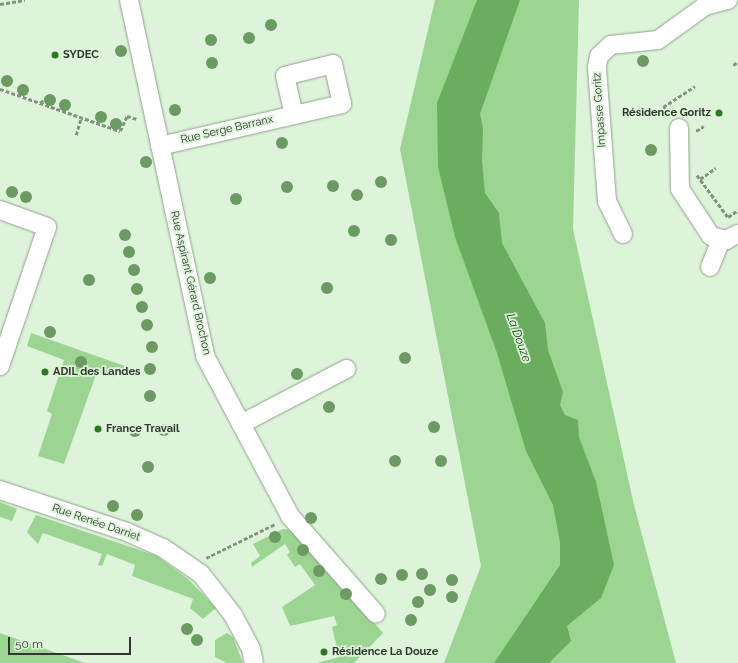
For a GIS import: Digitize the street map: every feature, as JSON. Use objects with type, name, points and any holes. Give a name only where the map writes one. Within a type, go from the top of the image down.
[{"type":"street","name":"Rue Aspirant Gérard Brochon","points":[[129,0],[205,356],[290,516],[376,614]]},
{"type":"street","name":"Impasse Goritz","points":[[623,234],[608,201],[597,67],[599,56],[611,45],[658,40],[705,6],[728,0]]},
{"type":"street","name":"Rue Serge Barranx","points":[[160,146],[294,115]]},
{"type":"street","points":[[679,128],[680,189],[711,236],[720,240],[726,240],[738,234]]},
{"type":"street","points":[[0,210],[48,226],[0,366]]},
{"type":"street","points":[[710,267],[720,240]]},
{"type":"street","points":[[241,424],[346,369]]},
{"type":"street","name":"Rue Renée Darriet","points":[[0,490],[127,532],[202,567],[233,615],[251,648],[254,663]]},
{"type":"path","points":[[0,4],[25,0]]},
{"type":"path","points":[[733,65],[738,62]]},
{"type":"path","points":[[679,128],[663,107],[695,86]]},
{"type":"path","points":[[0,89],[120,131],[127,116],[156,125]]},
{"type":"path","points":[[40,103],[47,97]]},
{"type":"path","points":[[76,135],[81,118]]},
{"type":"path","points":[[700,179],[716,168]]},
{"type":"path","points":[[696,173],[728,217],[738,210]]},
{"type":"path","points":[[202,567],[290,516]]},
{"type":"shaded area","points":[[435,0],[579,0],[573,229],[634,505],[676,663],[444,663],[481,566],[400,149]]},
{"type":"shaded area","points":[[31,333],[125,366],[113,377],[97,372],[64,464],[38,456],[52,414],[47,411],[64,360],[27,346]]},
{"type":"shaded area","points":[[0,502],[17,509],[12,521],[0,517]]},
{"type":"shaded area","points":[[36,515],[157,556],[188,579],[216,608],[203,619],[190,608],[193,599],[132,576],[135,565],[107,554],[102,566],[98,565],[102,554],[43,533],[38,544],[27,532]]},
{"type":"shaded area","points":[[283,529],[293,530],[383,633],[354,663],[317,663],[339,657],[332,627],[337,625],[334,616],[290,626],[282,607],[315,585],[300,564],[295,567],[287,555],[290,552],[285,544],[252,567],[251,563],[260,556],[253,544]]},
{"type":"shaded area","points":[[0,633],[85,663],[0,663]]},
{"type":"shaded area","points":[[227,633],[233,637],[243,663],[227,663],[215,657],[215,640]]},
{"type":"water","name":"La Douze","points":[[477,0],[520,0],[480,114],[483,128],[482,161],[485,193],[499,213],[502,243],[545,323],[548,350],[563,392],[560,405],[565,415],[578,420],[579,437],[596,482],[614,565],[601,598],[567,626],[571,641],[549,663],[494,663],[560,565],[560,542],[553,505],[526,451],[497,353],[455,237],[438,167],[437,103]]},
{"type":"place","name":"SYDEC","points":[[55,55]]},
{"type":"place","name":"Résidence Goritz","points":[[719,113]]},
{"type":"place","name":"ADIL des Landes","points":[[45,372]]},
{"type":"place","name":"France Travail","points":[[98,429]]},
{"type":"place","name":"Résidence La Douze","points":[[324,652]]}]
